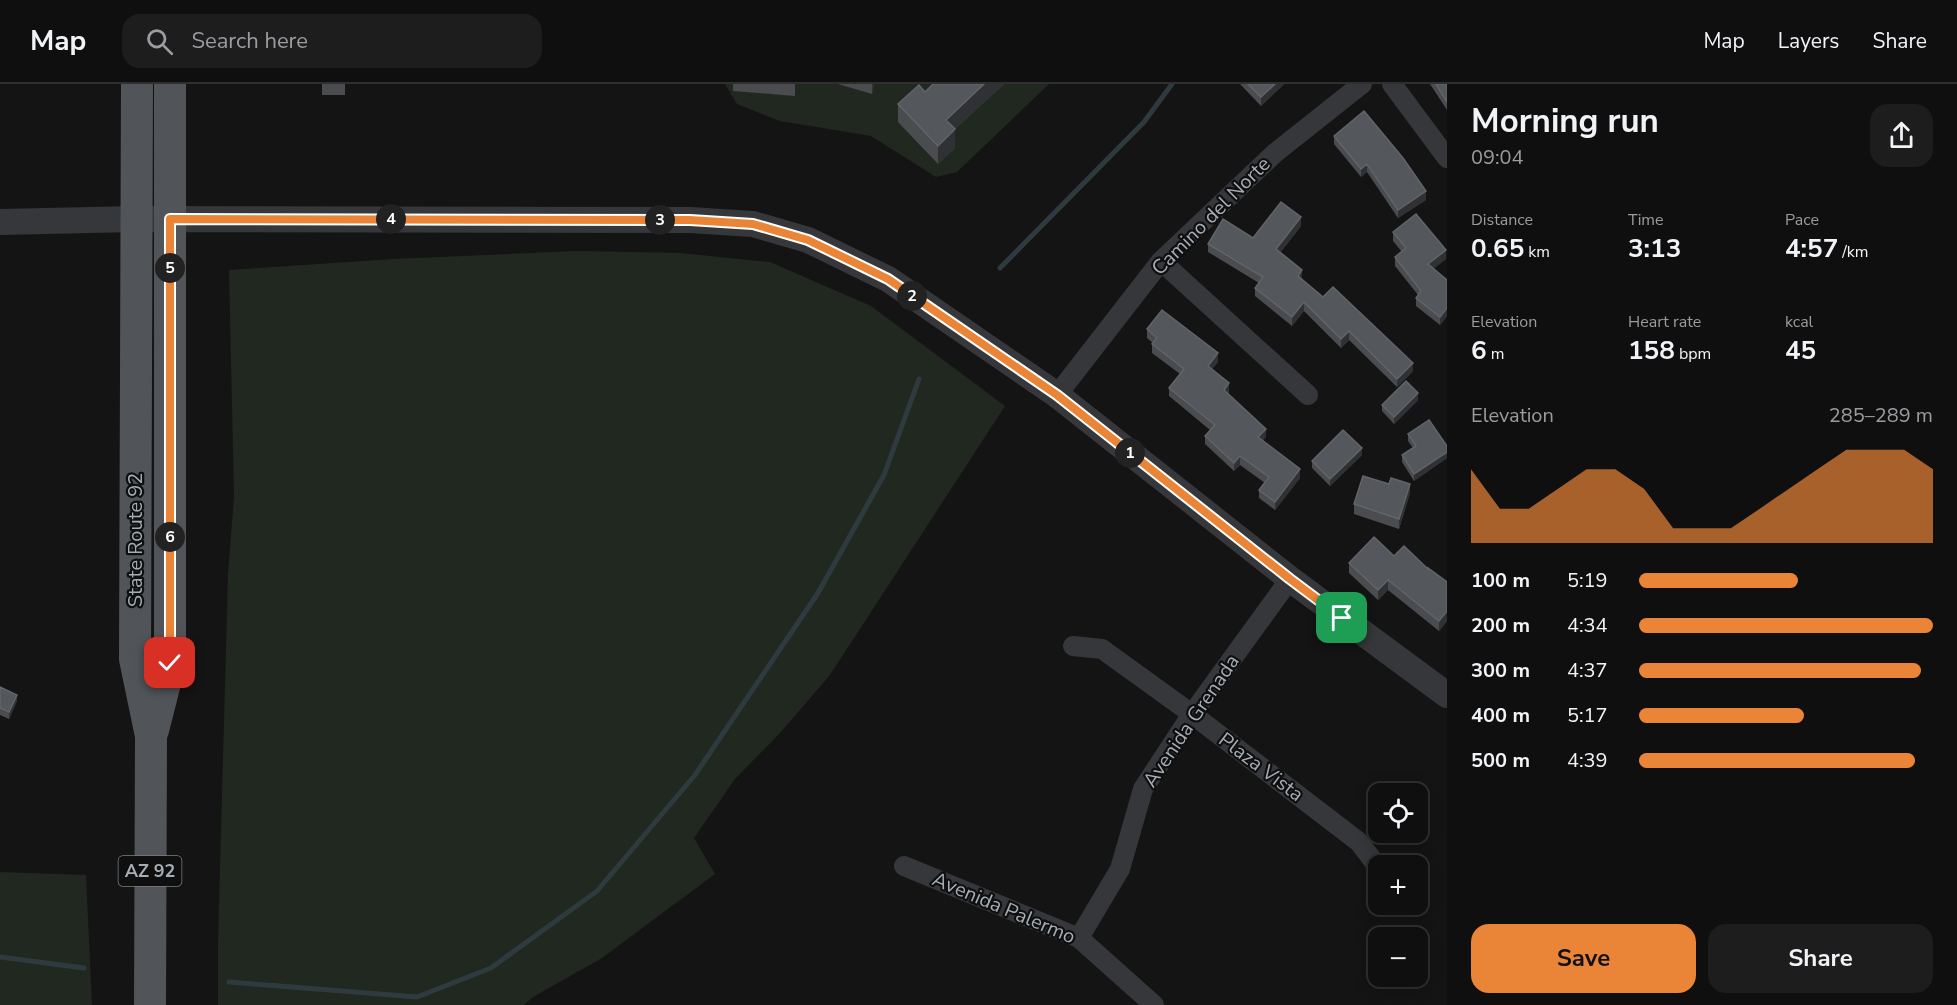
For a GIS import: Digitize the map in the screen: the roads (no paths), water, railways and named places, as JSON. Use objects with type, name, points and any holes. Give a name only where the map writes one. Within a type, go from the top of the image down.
[{"type":"main road","name":"State Route 92","points":[[137,84],[135,659],[151,736]]},
{"type":"main road","name":"State Route 92","points":[[151,736],[170,663],[170,84]]},
{"type":"main road","name":"AZ 92","points":[[150,1005],[151,736]]},
{"type":"street","name":"Camino del Norte","points":[[1057,395],[1161,261],[1275,153],[1362,84]]},
{"type":"street","points":[[1392,84],[1447,158]]},
{"type":"street","points":[[0,222],[136,219],[690,220],[753,224],[808,240],[888,279],[1057,395],[1290,579],[1447,695]]},
{"type":"street","points":[[1161,261],[1308,395]]},
{"type":"street","name":"Avenida Grenada","points":[[1079,938],[1120,869],[1143,789],[1192,714],[1290,579]]},
{"type":"street","name":"Plaza Vista","points":[[1073,646],[1102,649],[1192,714],[1359,842],[1369,855]]},
{"type":"street","name":"Avenida Palermo","points":[[904,866],[1079,938],[1154,1005]]},
{"type":"waterway","points":[[1000,268],[1144,122],[1172,84]]},
{"type":"waterway","points":[[229,982],[417,997],[491,968],[597,891],[695,775],[818,593],[884,475],[919,379]]},
{"type":"waterway","points":[[0,957],[84,968]]}]
